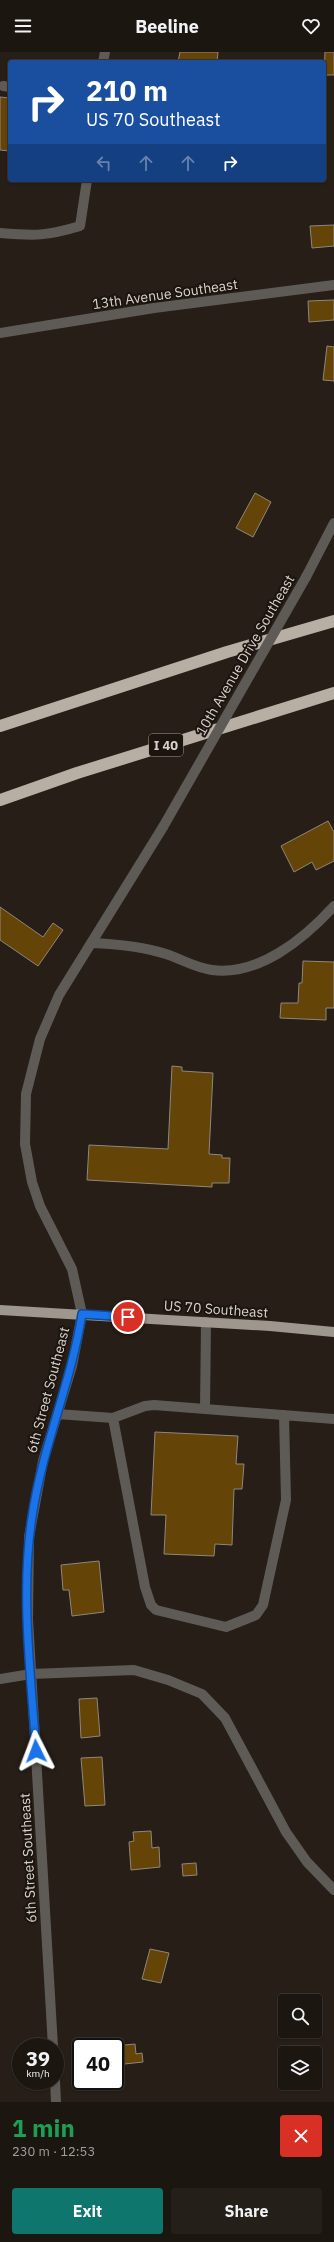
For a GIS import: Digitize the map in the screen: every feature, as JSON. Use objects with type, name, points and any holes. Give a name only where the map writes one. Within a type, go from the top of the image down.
[{"type":"highway","points":[[0,726],[227,652],[334,621]]},
{"type":"highway","name":"I 40","points":[[0,800],[77,773],[334,693]]},
{"type":"main road","name":"US 70 Southeast","points":[[0,1310],[206,1322],[334,1332]]},
{"type":"street","points":[[0,233],[35,236],[49,235],[80,226],[87,182]]},
{"type":"street","name":"13th Avenue Southeast","points":[[0,333],[154,308],[334,285]]},
{"type":"street","name":"10th Avenue Drive Southeast","points":[[82,1314],[72,1269],[40,1206],[32,1182],[25,1144],[24,1122],[29,1075],[40,1039],[60,995],[163,827],[306,577],[334,523]]},
{"type":"street","points":[[91,943],[122,944],[148,949],[212,970],[237,969],[255,964],[286,948],[309,931],[334,906]]},
{"type":"street","name":"6th Street Southeast","points":[[52,2038],[31,1674],[28,1584],[29,1537],[37,1490],[57,1414],[72,1366],[82,1314]]},
{"type":"street","points":[[205,1409],[206,1322]]},
{"type":"street","points":[[57,1414],[113,1418],[144,1406],[154,1405],[334,1418]]},
{"type":"street","points":[[113,1418],[144,1580],[151,1605],[156,1610],[226,1627],[239,1624],[256,1615],[263,1605],[286,1500],[284,1415]]},
{"type":"street","points":[[0,1679],[31,1674],[134,1670],[168,1680],[202,1694],[224,1718],[286,1832],[307,1862],[334,1890]]},
{"type":"street","points":[[55,2090],[56,2102]]},
{"type":"building","points":[[180,52],[218,52],[217,60],[178,60]]},
{"type":"building","points":[[325,52],[334,52],[334,75],[326,75],[326,60],[325,60]]},
{"type":"building","points":[[0,97],[8,98],[8,151],[0,150]]},
{"type":"building","points":[[334,225],[334,246],[312,248],[310,226]]},
{"type":"building","points":[[334,300],[334,320],[309,322],[308,301]]},
{"type":"building","points":[[327,346],[334,347],[334,381],[323,380]]},
{"type":"building","points":[[255,493],[271,502],[253,537],[236,528]]},
{"type":"building","points":[[328,821],[334,832],[334,861],[316,870],[312,862],[294,872],[281,846]]},
{"type":"building","points":[[0,907],[43,937],[53,923],[63,930],[38,966],[0,940]]},
{"type":"building","points":[[303,961],[334,962],[334,1008],[326,1008],[326,1020],[280,1018],[281,1003],[298,1003],[299,983],[302,983]]},
{"type":"building","points":[[172,1066],[182,1067],[182,1071],[213,1073],[209,1154],[222,1155],[222,1158],[230,1158],[229,1183],[212,1183],[212,1187],[87,1180],[89,1145],[168,1149]]},
{"type":"building","points":[[155,1432],[238,1436],[236,1464],[244,1464],[242,1489],[234,1489],[232,1545],[215,1544],[214,1556],[164,1554],[166,1515],[151,1515]]},
{"type":"building","points":[[99,1561],[104,1612],[72,1616],[69,1590],[63,1590],[61,1565]]},
{"type":"building","points":[[97,1698],[100,1736],[81,1738],[79,1699]]},
{"type":"building","points":[[102,1757],[105,1805],[85,1806],[81,1758]]},
{"type":"building","points":[[151,1831],[152,1848],[159,1847],[160,1867],[131,1870],[129,1842],[134,1841],[133,1832]]},
{"type":"building","points":[[196,1863],[197,1875],[183,1876],[182,1864]]},
{"type":"building","points":[[150,1949],[169,1953],[161,1983],[142,1979]]},
{"type":"building","points":[[135,2044],[136,2054],[142,2053],[143,2062],[124,2064],[124,2045]]},
{"type":"route","points":[[36,1751],[28,1619],[29,1537],[43,1461],[72,1366],[82,1314],[128,1317]]}]
